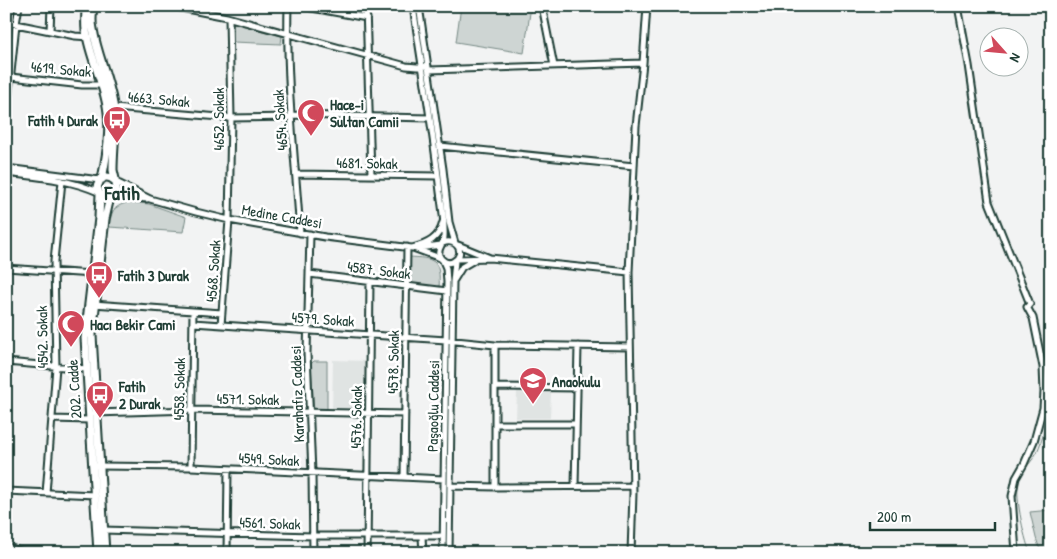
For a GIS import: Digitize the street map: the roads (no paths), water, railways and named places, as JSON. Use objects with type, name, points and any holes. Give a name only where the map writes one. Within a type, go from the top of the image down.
[{"type":"main road","points":[[86,6],[85,21],[114,108],[115,181],[117,190],[111,196],[106,197],[99,193],[97,187],[101,180],[106,154],[108,107],[105,85]]},
{"type":"main road","points":[[91,37],[93,6]]},
{"type":"main road","points":[[101,180],[109,177],[115,181]]},
{"type":"main road","name":"202. Cadde","points":[[92,415],[92,274],[99,213],[99,193]]},
{"type":"main road","name":"202. Cadde","points":[[98,553],[100,530],[85,335],[92,304],[105,219],[111,196]]},
{"type":"main road","name":"202. Cadde","points":[[96,466],[95,496],[105,553]]},
{"type":"street","points":[[6,121],[9,80],[19,6]]},
{"type":"street","points":[[50,31],[51,6]]},
{"type":"street","points":[[171,6],[229,18],[406,66],[554,66],[643,63]]},
{"type":"street","points":[[216,15],[217,6]]},
{"type":"street","name":"4654. Sokak","points":[[288,6],[287,34],[300,233]]},
{"type":"street","points":[[301,6],[366,18]]},
{"type":"street","points":[[366,6],[371,175]]},
{"type":"street","points":[[413,6],[440,146],[449,222],[460,251],[456,260]]},
{"type":"street","points":[[419,6],[444,233],[438,253],[441,259],[447,262],[490,258],[628,272]]},
{"type":"street","points":[[542,6],[554,66]]},
{"type":"street","points":[[631,553],[632,486],[628,272],[636,126],[647,6]]},
{"type":"street","points":[[958,6],[969,65],[989,202],[1030,304],[1027,307],[1032,318],[1043,367],[1043,408],[1034,441],[1016,478],[1012,496],[1016,553]]},
{"type":"street","name":"4652. Sokak","points":[[229,18],[231,118],[229,220]]},
{"type":"street","points":[[6,22],[75,36],[91,37]]},
{"type":"street","name":"4619. Sokak","points":[[9,80],[105,85]]},
{"type":"street","name":"4663. Sokak","points":[[114,108],[231,118],[292,116],[430,118]]},
{"type":"street","points":[[440,146],[634,166]]},
{"type":"street","points":[[6,168],[71,178],[101,180]]},
{"type":"street","points":[[6,173],[75,183],[99,193]]},
{"type":"street","name":"4681. Sokak","points":[[296,174],[438,176]]},
{"type":"street","name":"4542. Sokak","points":[[46,493],[56,367],[53,271],[62,181]]},
{"type":"street","name":"Medine Caddesi","points":[[115,181],[150,199],[229,220],[300,233],[410,248],[442,244]]},
{"type":"street","name":"Medine Caddesi","points":[[111,196],[150,199]]},
{"type":"street","name":"4568. Sokak","points":[[221,325],[229,220]]},
{"type":"street","points":[[410,248],[424,244],[436,236],[443,222]]},
{"type":"street","name":"Karahafız Caddesi","points":[[310,234],[307,353],[313,553]]},
{"type":"street","points":[[442,244],[450,241],[490,258]]},
{"type":"street","name":"Medine Caddesi","points":[[410,248],[441,259]]},
{"type":"street","name":"4578. Sokak","points":[[404,478],[407,286],[410,248]]},
{"type":"street","points":[[453,282],[462,267],[479,258]]},
{"type":"street","name":"Paşaoğlu Caddesi","points":[[441,259],[446,273],[449,341],[449,553]]},
{"type":"street","name":"Paşaoğlu Caddesi","points":[[443,553],[449,341],[456,260]]},
{"type":"street","points":[[6,268],[92,274]]},
{"type":"street","name":"4587. Sokak","points":[[309,274],[447,291]]},
{"type":"street","name":"4576. Sokak","points":[[367,553],[370,281]]},
{"type":"street","points":[[92,304],[222,314]]},
{"type":"street","name":"4558. Sokak","points":[[191,467],[193,311]]},
{"type":"street","name":"4579. Sokak","points":[[193,323],[496,345],[630,347]]},
{"type":"street","points":[[495,487],[496,345]]},
{"type":"street","points":[[575,486],[578,346]]},
{"type":"street","points":[[6,362],[87,369]]},
{"type":"street","points":[[495,387],[577,388]]},
{"type":"street","name":"4571. Sokak","points":[[52,420],[92,415],[192,410],[405,414]]},
{"type":"street","points":[[495,424],[576,424]]},
{"type":"street","name":"4549. Sokak","points":[[96,466],[191,467],[444,479]]},
{"type":"street","points":[[227,553],[228,469]]},
{"type":"street","points":[[450,486],[632,486]]},
{"type":"street","points":[[6,490],[95,496]]},
{"type":"street","name":"4561. Sokak","points":[[100,530],[367,537],[443,536]]},
{"type":"street","points":[[422,537],[423,553]]},
{"type":"street","points":[[6,546],[25,553]]},
{"type":"waterway","points":[[1030,553],[1020,515],[1018,484],[1020,477],[1039,446],[1051,404]]},
{"type":"place","name":"Hace-i Sultan Camii","points":[[311,137]]},
{"type":"place","name":"Fatih 4 Durak","points":[[117,144]]},
{"type":"place","name":"Fatih 3 Durak","points":[[99,299]]},
{"type":"place","name":"Hacı Bekir Cami","points":[[71,348]]},
{"type":"place","name":"Anaokulu","points":[[533,405]]},
{"type":"place","name":"Fatih 2 Durak","points":[[100,419]]},
{"type":"district","name":"Fatih","points":[[122,192]]}]
